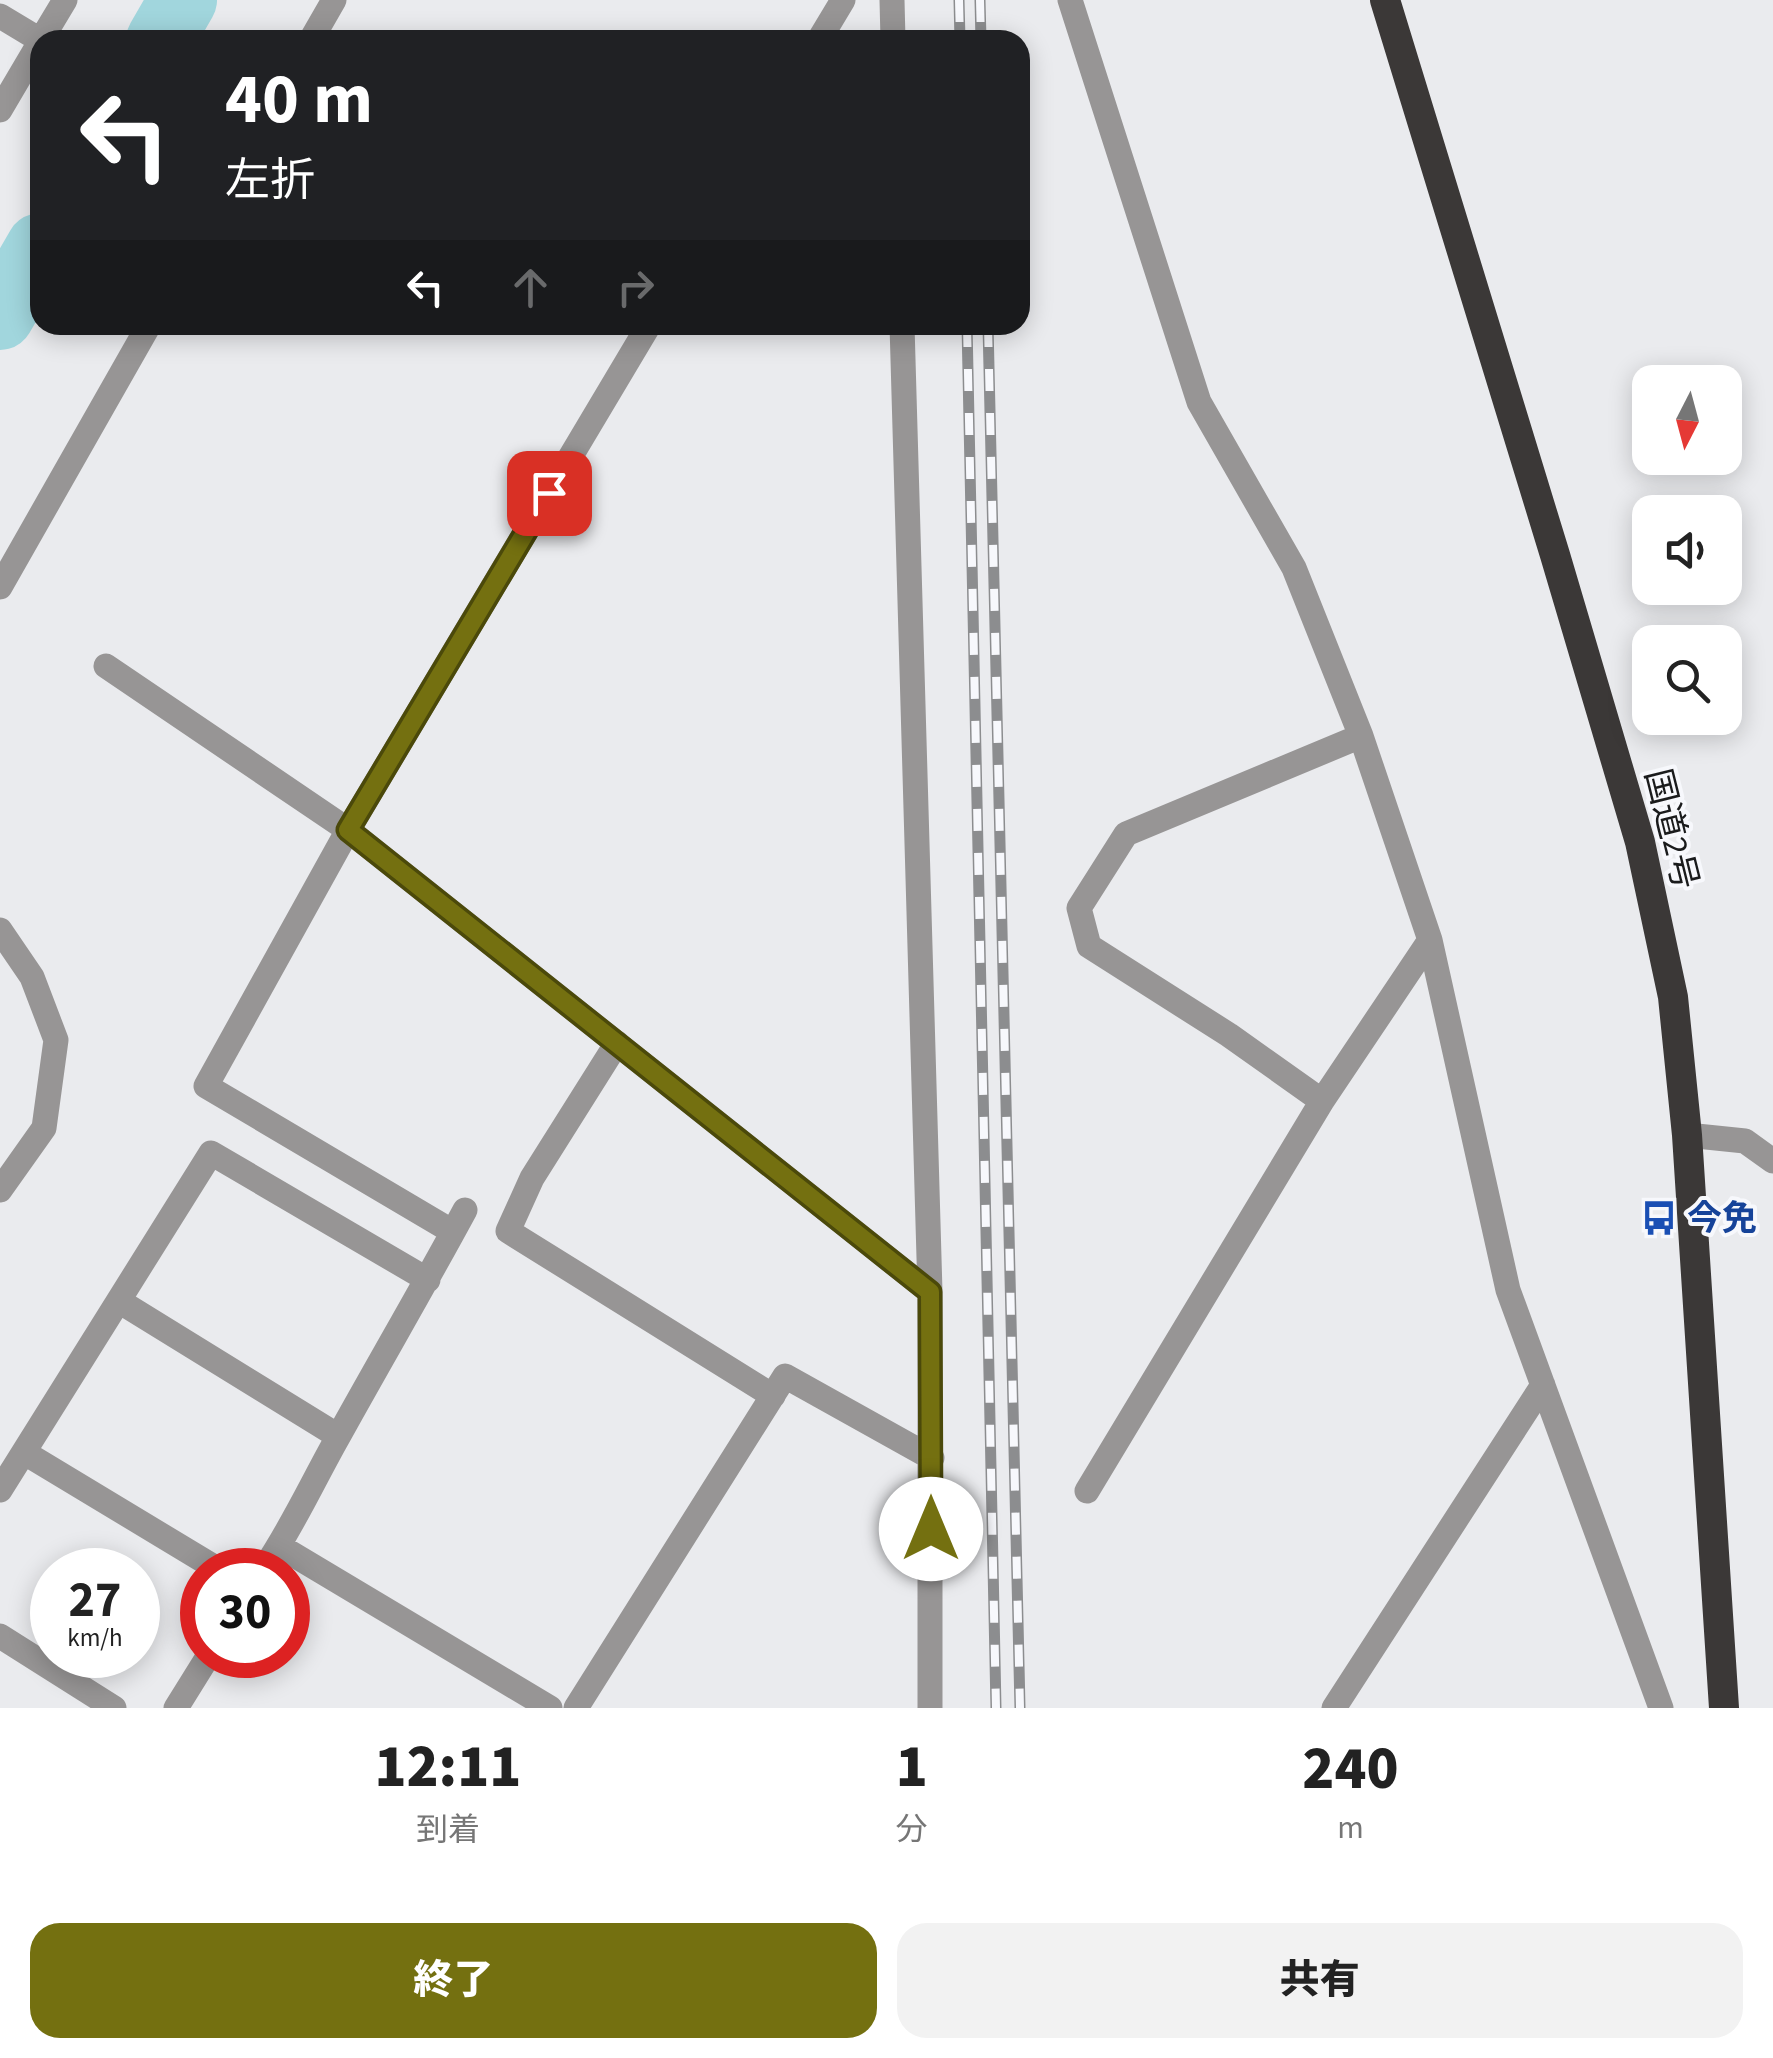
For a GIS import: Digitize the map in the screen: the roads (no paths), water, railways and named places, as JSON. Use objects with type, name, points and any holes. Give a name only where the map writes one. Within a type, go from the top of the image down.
[{"type":"highway","name":"国道2号","points":[[1385,0],[1640,842],[1673,997],[1688,1135],[1724,1708]]},
{"type":"street","points":[[46,30],[65,0]]},
{"type":"street","points":[[317,30],[334,0]]},
{"type":"street","points":[[825,30],[843,0]]},
{"type":"street","points":[[892,0],[894,30]]},
{"type":"street","points":[[1070,0],[1200,402],[1294,568],[1361,736],[1430,940],[1508,1290],[1661,1708]]},
{"type":"street","points":[[0,16],[30,34]]},
{"type":"street","points":[[0,110],[30,58]]},
{"type":"street","points":[[0,587],[143,335]]},
{"type":"street","points":[[550,1708],[280,1546],[459,1221],[206,1086],[348,830],[643,335]]},
{"type":"street","points":[[902,335],[930,1292],[930,1708]]},
{"type":"street","points":[[106,666],[348,830],[930,1292]]},
{"type":"street","points":[[1322,1101],[1229,1035],[1089,946],[1079,908],[1126,834],[1361,736]]},
{"type":"street","points":[[0,930],[32,976],[56,1040],[44,1128],[0,1190]]},
{"type":"street","points":[[1086,1490],[1322,1101],[1430,940]]},
{"type":"street","points":[[617,1043],[532,1178],[508,1231],[773,1396]]},
{"type":"street","points":[[1688,1135],[1746,1142],[1773,1161]]},
{"type":"street","points":[[0,1490],[211,1153],[428,1280]]},
{"type":"street","points":[[119,1301],[338,1436]]},
{"type":"street","points":[[576,1708],[785,1376],[932,1458]]},
{"type":"street","points":[[1334,1708],[1543,1385]]},
{"type":"street","points":[[25,1453],[183,1548]]},
{"type":"street","points":[[0,1636],[114,1708]]},
{"type":"street","points":[[176,1708],[195,1678]]},
{"type":"waterway","points":[[166,30],[183,0]]},
{"type":"waterway","points":[[0,316],[30,264]]},
{"type":"railway","points":[[959,0],[960,30]]},
{"type":"railway","points":[[980,0],[981,30]]},
{"type":"railway","points":[[967,335],[996,1708]]},
{"type":"railway","points":[[988,335],[1020,1708]]},
{"type":"place","name":"今免","points":[[1659,1218]]}]
